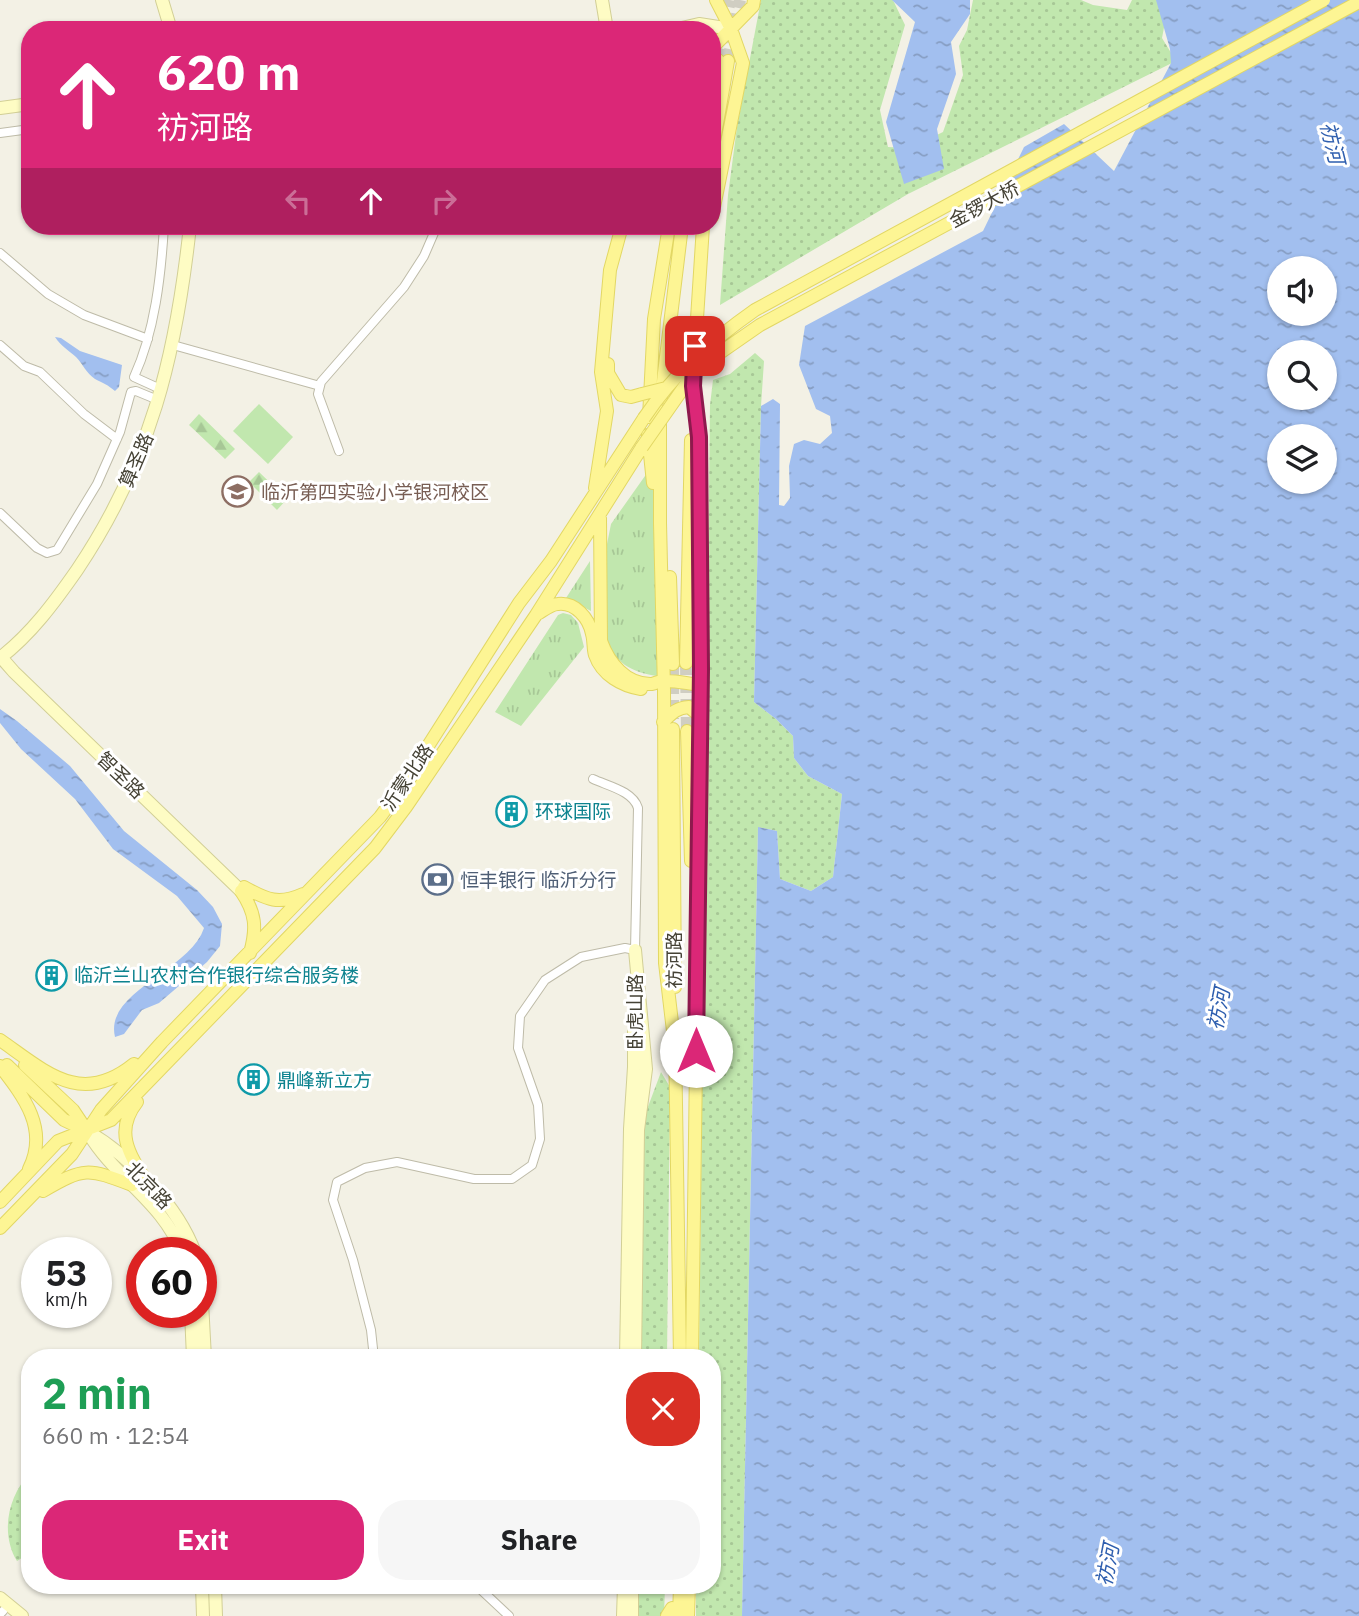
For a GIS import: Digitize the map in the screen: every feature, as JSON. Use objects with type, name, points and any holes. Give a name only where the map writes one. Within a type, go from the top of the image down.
[{"type":"main road","points":[[155,0],[161,21]]},
{"type":"main road","points":[[162,0],[168,21]]},
{"type":"main road","points":[[601,0],[607,21]]},
{"type":"main road","points":[[609,0],[609,21]]},
{"type":"main road","points":[[716,0],[731,29],[743,63],[721,172]]},
{"type":"main road","points":[[721,52],[731,29],[753,6],[754,0]]},
{"type":"main road","name":"金锣大桥","points":[[669,383],[701,351],[755,310],[1324,0]]},
{"type":"main road","name":"金锣大桥","points":[[642,447],[691,377],[711,359],[760,325],[1359,2]]},
{"type":"main road","points":[[721,27],[731,29]]},
{"type":"main road","points":[[721,31],[731,29]]},
{"type":"main road","points":[[0,111],[21,108]]},
{"type":"main road","name":"算圣路","points":[[0,658],[54,591],[88,542],[124,475],[154,393],[173,313],[182,235]]},
{"type":"main road","name":"算圣路","points":[[0,658],[25,636],[60,595],[94,545],[130,478],[151,427],[173,345],[189,235]]},
{"type":"main road","points":[[595,492],[607,411],[601,372],[608,283],[621,235]]},
{"type":"main road","points":[[622,235],[613,269],[608,373],[621,395],[631,397],[669,383]]},
{"type":"main road","points":[[661,584],[648,433],[654,319],[668,235]]},
{"type":"main road","points":[[669,235],[670,316]]},
{"type":"main road","points":[[674,728],[664,685],[660,411],[681,235]]},
{"type":"main road","points":[[660,411],[680,663],[695,327],[702,235]]},
{"type":"main road","points":[[695,327],[710,235]]},
{"type":"main road","name":"沂蒙北路","points":[[0,1228],[72,1154],[101,1110],[162,1042],[380,817],[519,603],[551,561],[669,383]]},
{"type":"main road","points":[[693,386],[699,437],[701,685],[696,1072]]},
{"type":"main road","name":"沂蒙北路","points":[[0,1202],[58,1141],[111,1120],[383,838],[536,615],[642,447]]},
{"type":"main road","points":[[600,515],[600,633],[605,654],[612,665],[633,680],[664,685]]},
{"type":"main road","points":[[536,615],[557,604],[573,607],[586,617],[592,632],[595,655],[605,671],[626,686],[701,685]]},
{"type":"main road","name":"智圣路","points":[[0,658],[243,889]]},
{"type":"main road","points":[[680,1349],[675,1048],[665,963],[674,728],[680,708],[689,707],[701,717]]},
{"type":"main road","name":"祊河路","points":[[674,728],[696,1072],[692,1349]]},
{"type":"main road","points":[[243,889],[279,901],[289,900],[310,890]]},
{"type":"main road","points":[[243,889],[253,908],[254,937],[250,953]]},
{"type":"main road","name":"卧虎山路","points":[[626,1349],[635,950]]},
{"type":"main road","name":"卧虎山路","points":[[635,950],[646,1069],[638,1130],[635,1349]]},
{"type":"main road","points":[[0,1041],[52,1076],[90,1086],[126,1070],[162,1042]]},
{"type":"main road","name":"北京路","points":[[0,1041],[73,1110],[100,1152],[166,1221],[174,1237]]},
{"type":"main road","name":"北京路","points":[[0,1058],[64,1120],[108,1143],[177,1214],[188,1237]]},
{"type":"main road","points":[[146,1181],[128,1154],[126,1124],[130,1111],[168,1062]]},
{"type":"main road","points":[[0,1066],[22,1094],[36,1124],[36,1148],[31,1166],[23,1178]]},
{"type":"main road","points":[[30,1198],[77,1172],[98,1172],[132,1185]]},
{"type":"main road","points":[[192,1328],[193,1349]]},
{"type":"main road","points":[[203,1328],[205,1349]]},
{"type":"main road","points":[[202,1594],[203,1616]]},
{"type":"main road","points":[[215,1594],[216,1616]]},
{"type":"main road","points":[[623,1616],[624,1594]]},
{"type":"main road","points":[[632,1594],[632,1616]]},
{"type":"main road","points":[[673,1594],[673,1614]]},
{"type":"main road","points":[[673,1614],[678,1594]]},
{"type":"main road","points":[[688,1616],[689,1594]]},
{"type":"main road","points":[[3,1610],[22,1616]]},
{"type":"street","points":[[0,133],[21,130]]},
{"type":"street","points":[[154,393],[134,377],[148,339],[162,262],[164,235]]},
{"type":"street","points":[[339,451],[318,394],[320,386],[404,287],[424,256],[433,235]]},
{"type":"street","points":[[0,253],[48,295],[84,315],[148,339]]},
{"type":"street","points":[[0,345],[24,366],[40,372],[84,414],[117,439]]},
{"type":"street","points":[[173,345],[320,386]]},
{"type":"street","points":[[0,513],[37,548],[47,553],[57,550],[97,484],[117,439],[131,392],[154,393]]},
{"type":"street","points":[[373,1349],[371,1330],[353,1260],[333,1200],[337,1182],[365,1168],[397,1162],[474,1179],[512,1179],[532,1165],[540,1139],[538,1105],[518,1048],[520,1016],[545,980],[581,957],[625,948],[635,950],[639,808],[636,800],[629,795],[593,779]]},
{"type":"street","points":[[486,1594],[509,1616]]},
{"type":"green space","points":[[761,0],[893,0],[905,25],[880,110],[888,147],[910,148],[943,132],[963,75],[959,46],[967,30],[973,0],[1081,0],[1093,5],[1127,10],[1132,0],[1157,0],[1166,17],[1162,38],[1176,61],[908,194],[720,305],[728,195],[737,127]]},
{"type":"green space","points":[[755,353],[764,361],[754,702],[793,736],[794,758],[808,776],[842,794],[833,877],[811,891],[780,879],[777,831],[758,827],[742,1616],[696,1616],[696,1594],[721,1594],[721,1349],[699,1349],[710,405],[713,380],[730,374]]},
{"type":"green space","points":[[259,404],[293,437],[268,464],[233,431]]},
{"type":"green space","points":[[199,414],[235,449],[225,459],[189,425]]},
{"type":"green space","points":[[657,459],[657,676],[625,665],[614,654],[605,638],[606,549],[611,524]]},
{"type":"green space","points":[[259,472],[287,499],[277,510],[249,482]]},
{"type":"green space","points":[[590,561],[591,611],[566,598]]},
{"type":"green space","points":[[558,615],[571,615],[578,623],[584,647],[521,726],[495,712]]},
{"type":"green space","points":[[661,1072],[670,1087],[667,1349],[640,1349],[643,1120]]},
{"type":"green space","points":[[21,1484],[21,1559],[17,1561],[9,1539],[8,1527],[16,1493]]},
{"type":"green space","points":[[636,1594],[665,1594],[664,1616],[636,1616]]},
{"type":"water","points":[[892,0],[970,0],[970,14],[951,42],[956,74],[937,129],[944,169],[904,184],[886,122],[915,22]]},
{"type":"water","name":"祊河","points":[[1156,0],[1359,0],[1359,1616],[742,1616],[758,827],[777,831],[780,879],[811,891],[833,877],[842,794],[808,776],[794,758],[793,736],[754,702],[761,406],[773,399],[780,404],[779,505],[784,506],[790,498],[789,466],[794,444],[804,440],[820,444],[832,433],[830,416],[816,409],[799,365],[805,326],[983,231],[1024,147],[1064,124],[1114,171],[1171,63],[1170,49]]},
{"type":"water","points":[[55,337],[80,351],[122,365],[119,387],[115,391],[92,377]]},
{"type":"water","points":[[0,709],[70,766],[124,831],[197,890],[213,907],[222,924],[220,946],[207,962],[159,1003],[142,1010],[124,1034],[115,1037],[115,1021],[122,1007],[183,957],[196,943],[204,928],[177,896],[113,849],[75,799],[21,749],[0,723]]},
{"type":"tunnel","points":[[721,45],[730,0]]},
{"type":"tunnel","points":[[728,61],[740,0]]},
{"type":"tunnel","points":[[686,663],[687,731]]},
{"type":"tunnel","points":[[673,664],[673,719]]},
{"type":"place","name":"临沂第四实验小学银河校区","points":[[238,492]]},
{"type":"place","name":"环球国际","points":[[512,811]]},
{"type":"place","name":"恒丰银行 临沂分行","points":[[437,880]]},
{"type":"place","name":"临沂兰山农村合作银行综合服务楼","points":[[51,975]]},
{"type":"place","name":"鼎峰新立方","points":[[254,1080]]},
{"type":"route","points":[[695,346],[693,386],[699,437],[701,669],[696,1051]]}]
